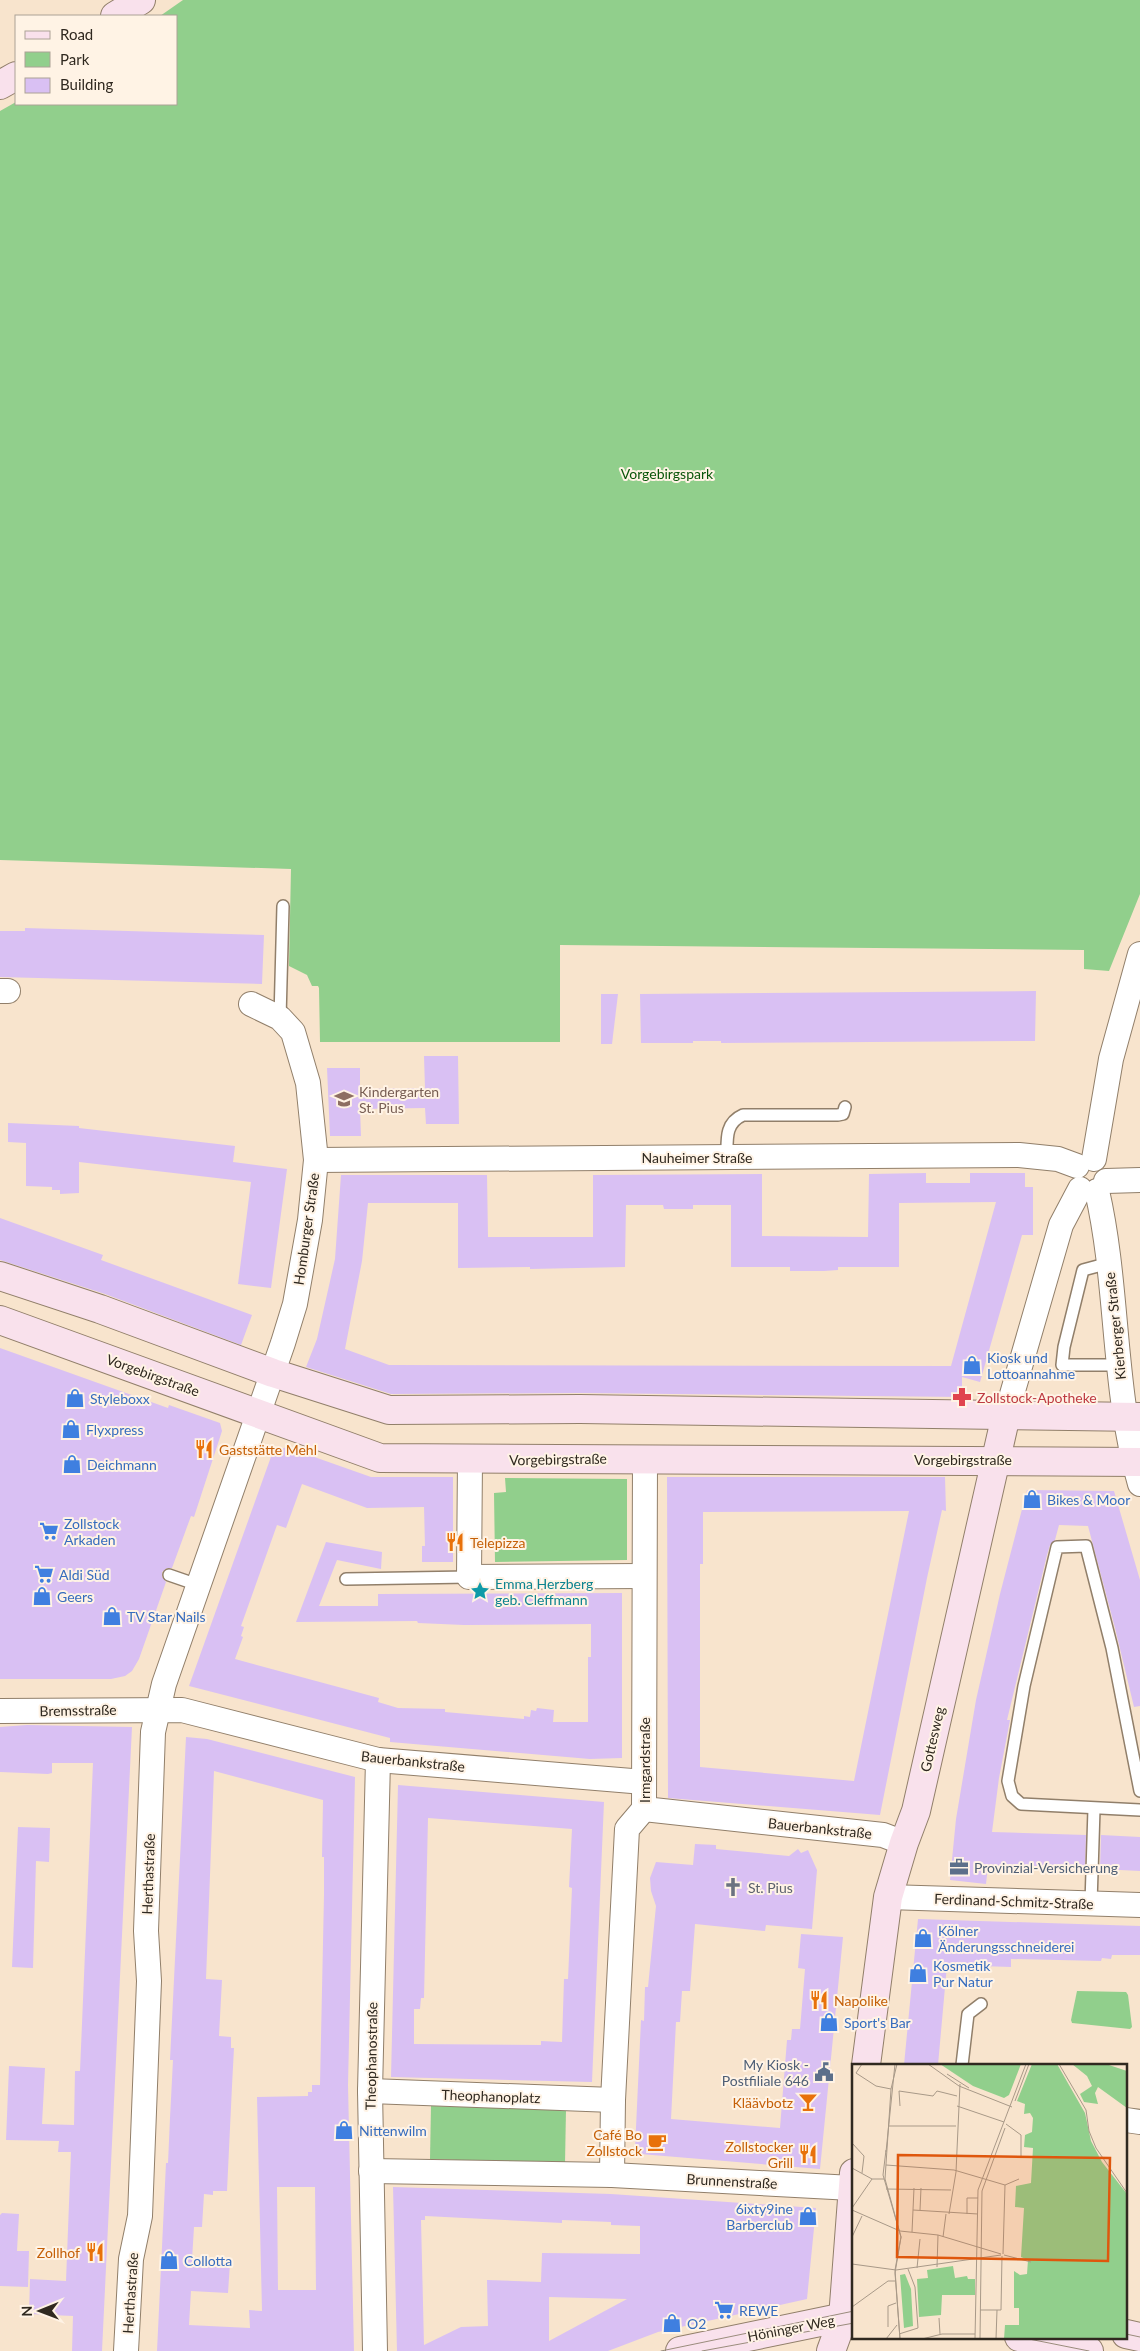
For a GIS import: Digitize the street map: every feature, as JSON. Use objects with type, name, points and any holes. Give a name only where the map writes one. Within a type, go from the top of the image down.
[{"type":"main road","points":[[117,15],[141,0]]},
{"type":"main road","points":[[0,85],[15,77]]},
{"type":"main road","points":[[0,1276],[273,1373],[389,1410],[580,1409],[1132,1416]]},
{"type":"main road","name":"Vorgebirgstraße","points":[[0,1320],[380,1458],[470,1460],[645,1458],[995,1459],[1138,1469]]},
{"type":"main road","name":"Gottesweg","points":[[866,2064],[888,1897],[904,1843],[916,1811],[1006,1415]]},
{"type":"main road","points":[[831,2351],[850,2317],[852,2214]]},
{"type":"main road","name":"Höninger Weg","points":[[680,2351],[850,2317]]},
{"type":"main road","points":[[1024,2338],[1083,2350]]},
{"type":"street","name":"Kierberger Straße","points":[[1138,1469],[1132,1416],[1119,1365],[1105,1224],[1095,1187],[1074,1178],[1086,1163],[1111,1059],[1140,954]]},
{"type":"street","name":"Homburger Straße","points":[[251,1004],[280,1018],[293,1032],[308,1083],[316,1160],[310,1220],[295,1304],[258,1413]]},
{"type":"street","name":"Nauheimer Straße","points":[[316,1160],[1020,1155],[1086,1163]]},
{"type":"street","points":[[1006,1415],[1060,1225],[1095,1187],[1140,1180]]},
{"type":"street","name":"Herthastraße","points":[[126,2351],[131,2259],[140,2206],[149,1981],[147,1921],[153,1732],[157,1709],[258,1413]]},
{"type":"street","name":"Irmgardstraße","points":[[612,2175],[613,2100],[627,1829],[644,1809],[645,1458]]},
{"type":"street","points":[[470,1460],[469,1577],[644,1576]]},
{"type":"street","name":"Bauerbankstraße","points":[[157,1709],[182,1710],[378,1760],[644,1782]]},
{"type":"street","name":"Bremsstraße","points":[[0,1711],[157,1709]]},
{"type":"street","name":"Theophanostraße","points":[[375,2351],[370,2091],[378,1760]]},
{"type":"street","name":"Bauerbankstraße","points":[[644,1809],[883,1835],[904,1843]]},
{"type":"street","name":"Ferdinand-Schmitz-Straße","points":[[888,1897],[1140,1905]]},
{"type":"street","name":"Theophanoplatz","points":[[370,2091],[613,2100]]},
{"type":"street","points":[[372,2172],[612,2175]]},
{"type":"street","name":"Brunnenstraße","points":[[612,2175],[852,2181]]},
{"type":"lane","points":[[280,1018],[283,906]]},
{"type":"lane","points":[[727,1156],[727,1132],[731,1123],[742,1115],[838,1115],[843,1114],[846,1107]]},
{"type":"lane","points":[[1109,1263],[1083,1270],[1064,1347],[1062,1365],[1119,1365]]},
{"type":"lane","points":[[1140,1790],[1112,1648],[1086,1546],[1057,1547],[1024,1686],[1008,1780],[1012,1796],[1021,1804],[1140,1810]]},
{"type":"lane","points":[[169,1575],[198,1585]]},
{"type":"lane","points":[[346,1579],[469,1577]]},
{"type":"lane","points":[[1091,1903],[1094,1809]]},
{"type":"lane","points":[[962,2064],[968,2014],[981,2004]]},
{"type":"green space","name":"Vorgebirgspark","points":[[183,0],[1140,0],[1140,894],[1109,971],[1084,969],[1084,950],[560,945],[560,1042],[320,1042],[319,988],[318,986],[312,986],[307,975],[289,966],[291,869],[0,860],[0,111],[15,103],[15,105],[178,105],[178,15],[161,15]]},
{"type":"green space","points":[[505,1478],[627,1479],[627,1560],[495,1562],[494,1493],[506,1492]]},
{"type":"green space","points":[[1077,1991],[1126,1992],[1132,2027],[1130,2029],[1072,2023]]},
{"type":"green space","points":[[431,2106],[566,2109],[565,2164],[430,2159]]},
{"type":"building","points":[[25,928],[264,935],[262,984],[0,977],[0,931],[25,931]]},
{"type":"building","points":[[1036,991],[1035,1041],[721,1043],[721,1041],[693,1041],[693,1043],[641,1043],[640,994]]},
{"type":"building","points":[[601,994],[618,994],[612,1044],[601,1044]]},
{"type":"building","points":[[424,1056],[458,1056],[459,1124],[426,1124],[425,1108],[360,1109],[361,1136],[330,1136],[327,1068],[360,1068],[360,1089],[425,1088]]},
{"type":"building","points":[[8,1123],[79,1126],[79,1128],[235,1146],[233,1162],[287,1169],[271,1288],[238,1284],[251,1182],[79,1162],[79,1193],[60,1194],[60,1190],[52,1190],[52,1187],[26,1186],[26,1143],[8,1142]]},
{"type":"building","points":[[926,1173],[926,1183],[970,1183],[970,1173],[1025,1173],[1025,1187],[1033,1187],[1033,1235],[1022,1235],[980,1382],[962,1377],[962,1397],[580,1393],[391,1394],[306,1367],[317,1339],[335,1259],[341,1175],[487,1175],[488,1237],[593,1237],[593,1175],[762,1174],[762,1236],[868,1237],[869,1174]],"holes":[[[996,1202],[951,1366],[389,1365],[345,1349],[362,1261],[368,1203],[458,1203],[458,1268],[530,1267],[530,1269],[625,1267],[626,1205],[663,1205],[664,1209],[693,1209],[693,1205],[731,1205],[731,1267],[790,1267],[790,1271],[824,1271],[838,1270],[838,1267],[899,1267],[899,1203]]]},
{"type":"building","points":[[0,1218],[103,1255],[101,1260],[252,1315],[241,1345],[105,1294],[0,1260]]},
{"type":"building","points":[[0,1348],[168,1408],[169,1405],[220,1423],[222,1431],[194,1517],[191,1516],[172,1568],[167,1568],[162,1572],[162,1577],[166,1582],[139,1659],[132,1671],[125,1676],[111,1679],[0,1679]]},
{"type":"building","points":[[286,1447],[371,1477],[453,1477],[453,1562],[422,1562],[422,1546],[425,1546],[424,1507],[367,1508],[302,1484],[286,1528],[277,1525],[241,1626],[244,1627],[241,1636],[243,1637],[235,1659],[379,1698],[378,1702],[398,1708],[445,1709],[445,1712],[524,1719],[524,1716],[530,1717],[531,1710],[536,1711],[537,1708],[554,1710],[553,1722],[588,1722],[588,1657],[591,1657],[591,1624],[464,1625],[418,1623],[417,1621],[296,1622],[326,1542],[382,1552],[381,1569],[337,1560],[319,1606],[378,1606],[378,1594],[622,1593],[622,1758],[590,1759],[390,1742],[390,1738],[189,1686],[272,1454]]},
{"type":"building","points":[[667,1477],[945,1477],[946,1511],[942,1510],[927,1578],[880,1815],[668,1798]],"holes":[[[909,1511],[854,1781],[700,1767],[700,1564],[703,1564],[703,1512]]]},
{"type":"building","points":[[1027,1490],[1114,1491],[1140,1580],[1140,1706],[1134,1707],[1088,1526],[1059,1525],[1055,1540],[1050,1545],[1047,1555],[1007,1720],[1010,1720],[999,1778],[992,1832],[1086,1835],[1085,1869],[988,1866],[986,1884],[950,1880],[956,1819],[976,1700],[1000,1594]]},
{"type":"building","points":[[27,1725],[132,1727],[102,2351],[72,2351],[73,2316],[29,2314],[30,2279],[66,2281],[71,2152],[58,2152],[59,2141],[6,2140],[9,2066],[45,2068],[42,2124],[74,2125],[75,2071],[80,2071],[93,1763],[52,1763],[52,1773],[48,1774],[0,1772],[0,1727]]},
{"type":"building","points":[[186,1737],[207,1739],[355,1777],[348,2085],[354,2351],[157,2351],[173,2060],[170,2060]],"holes":[[[214,1771],[323,1800],[322,1857],[324,1857],[324,1895],[320,2085],[312,2085],[312,2092],[308,2092],[308,2096],[257,2097],[262,2311],[249,2310],[250,2328],[189,2325],[191,2291],[228,2293],[230,2263],[192,2260],[194,2227],[202,2227],[204,2194],[213,2195],[213,2191],[227,2191],[234,2048],[231,2048],[231,2037],[219,2036],[222,1980],[206,1979]],[[277,2187],[315,2187],[316,2290],[278,2290]]]},
{"type":"building","points":[[398,1785],[604,1802],[592,2082],[391,2077]],"holes":[[[428,1818],[572,1829],[569,1887],[572,1888],[568,1979],[564,1979],[562,2042],[541,2041],[541,2045],[414,2044],[414,2009],[420,2009],[421,1998],[424,1998]]]},
{"type":"building","points":[[18,1827],[50,1828],[49,1862],[36,1861],[33,1968],[12,1967]]},
{"type":"building","points":[[1101,1835],[1140,1837],[1140,1871],[1100,1869]]},
{"type":"building","points":[[695,1844],[716,1845],[716,1849],[789,1856],[798,1849],[801,1853],[808,1850],[817,1870],[812,1929],[766,1925],[765,1931],[695,1924],[690,1991],[682,1991],[680,2022],[676,2022],[671,2119],[780,2128],[787,2040],[791,2040],[792,2029],[800,2029],[805,1969],[798,1968],[801,1934],[843,1937],[820,2169],[640,2154],[635,2149],[641,2020],[644,2021],[645,1987],[648,1987],[656,1906],[651,1891],[650,1878],[656,1862],[693,1865]]},
{"type":"building","points":[[918,1919],[1140,1926],[1140,1955],[1112,1955],[1111,1959],[1102,1958],[1101,1961],[1011,1959],[1011,1967],[947,1965],[938,2064],[904,2064]]},
{"type":"building","points":[[393,2187],[611,2194],[816,2208],[807,2299],[658,2332],[608,2351],[397,2351]],"holes":[[[425,2216],[562,2223],[562,2220],[611,2222],[611,2225],[640,2226],[640,2254],[542,2253],[541,2282],[487,2280],[488,2326],[461,2327],[424,2345],[421,2220],[425,2220]],[[549,2297],[627,2299],[549,2341]]]},
{"type":"building","points":[[2,2213],[19,2214],[17,2251],[29,2251],[28,2287],[0,2286],[0,2215]]},
{"type":"tram line","points":[[661,2351],[852,2311]]},
{"type":"tram line","points":[[702,2351],[852,2323]]},
{"type":"tram line","points":[[1128,2334],[1140,2337]]},
{"type":"tram line","points":[[1024,2338],[1089,2351]]},
{"type":"place","name":"Kindergarten St. Pius","points":[[344,1099]]},
{"type":"place","name":"Kiosk und Lottoannahme","points":[[972,1365]]},
{"type":"place","name":"Zollstock-Apotheke","points":[[962,1397]]},
{"type":"place","name":"Styleboxx","points":[[75,1398]]},
{"type":"place","name":"Flyxpress","points":[[71,1429]]},
{"type":"place","name":"Gaststätte Mehl","points":[[204,1449]]},
{"type":"place","name":"Deichmann","points":[[72,1464]]},
{"type":"place","name":"Bikes & Moor","points":[[1032,1499]]},
{"type":"place","name":"Zollstock Arkaden","points":[[49,1531]]},
{"type":"place","name":"Telepizza","points":[[455,1542]]},
{"type":"place","name":"Aldi Süd","points":[[44,1574]]},
{"type":"place","name":"Emma Herzberg geb. Cleffmann","points":[[480,1591]]},
{"type":"place","name":"Geers","points":[[42,1596]]},
{"type":"place","name":"TV Star Nails","points":[[112,1616]]},
{"type":"place","name":"Provinzial-Versicherung","points":[[959,1867]]},
{"type":"place","name":"St. Pius","points":[[733,1887]]},
{"type":"place","name":"Kölner Änderungsschneiderei","points":[[923,1938]]},
{"type":"place","name":"Kosmetik Pur Natur","points":[[918,1973]]},
{"type":"place","name":"Napolike","points":[[819,2000]]},
{"type":"place","name":"Sport's Bar","points":[[829,2022]]},
{"type":"place","name":"My Kiosk - Postfiliale 646","points":[[824,2072]]},
{"type":"place","name":"Kläävbotz","points":[[808,2102]]},
{"type":"place","name":"Nittenwilm","points":[[344,2130]]},
{"type":"place","name":"Café Bo Zollstock","points":[[657,2142]]},
{"type":"place","name":"Zollstocker Grill","points":[[808,2154]]},
{"type":"place","name":"6ixty9ine Barberclub","points":[[808,2216]]},
{"type":"place","name":"Zollhof","points":[[95,2252]]},
{"type":"place","name":"Collotta","points":[[169,2260]]},
{"type":"place","name":"REWE","points":[[724,2310]]},
{"type":"place","name":"O2","points":[[672,2323]]}]
